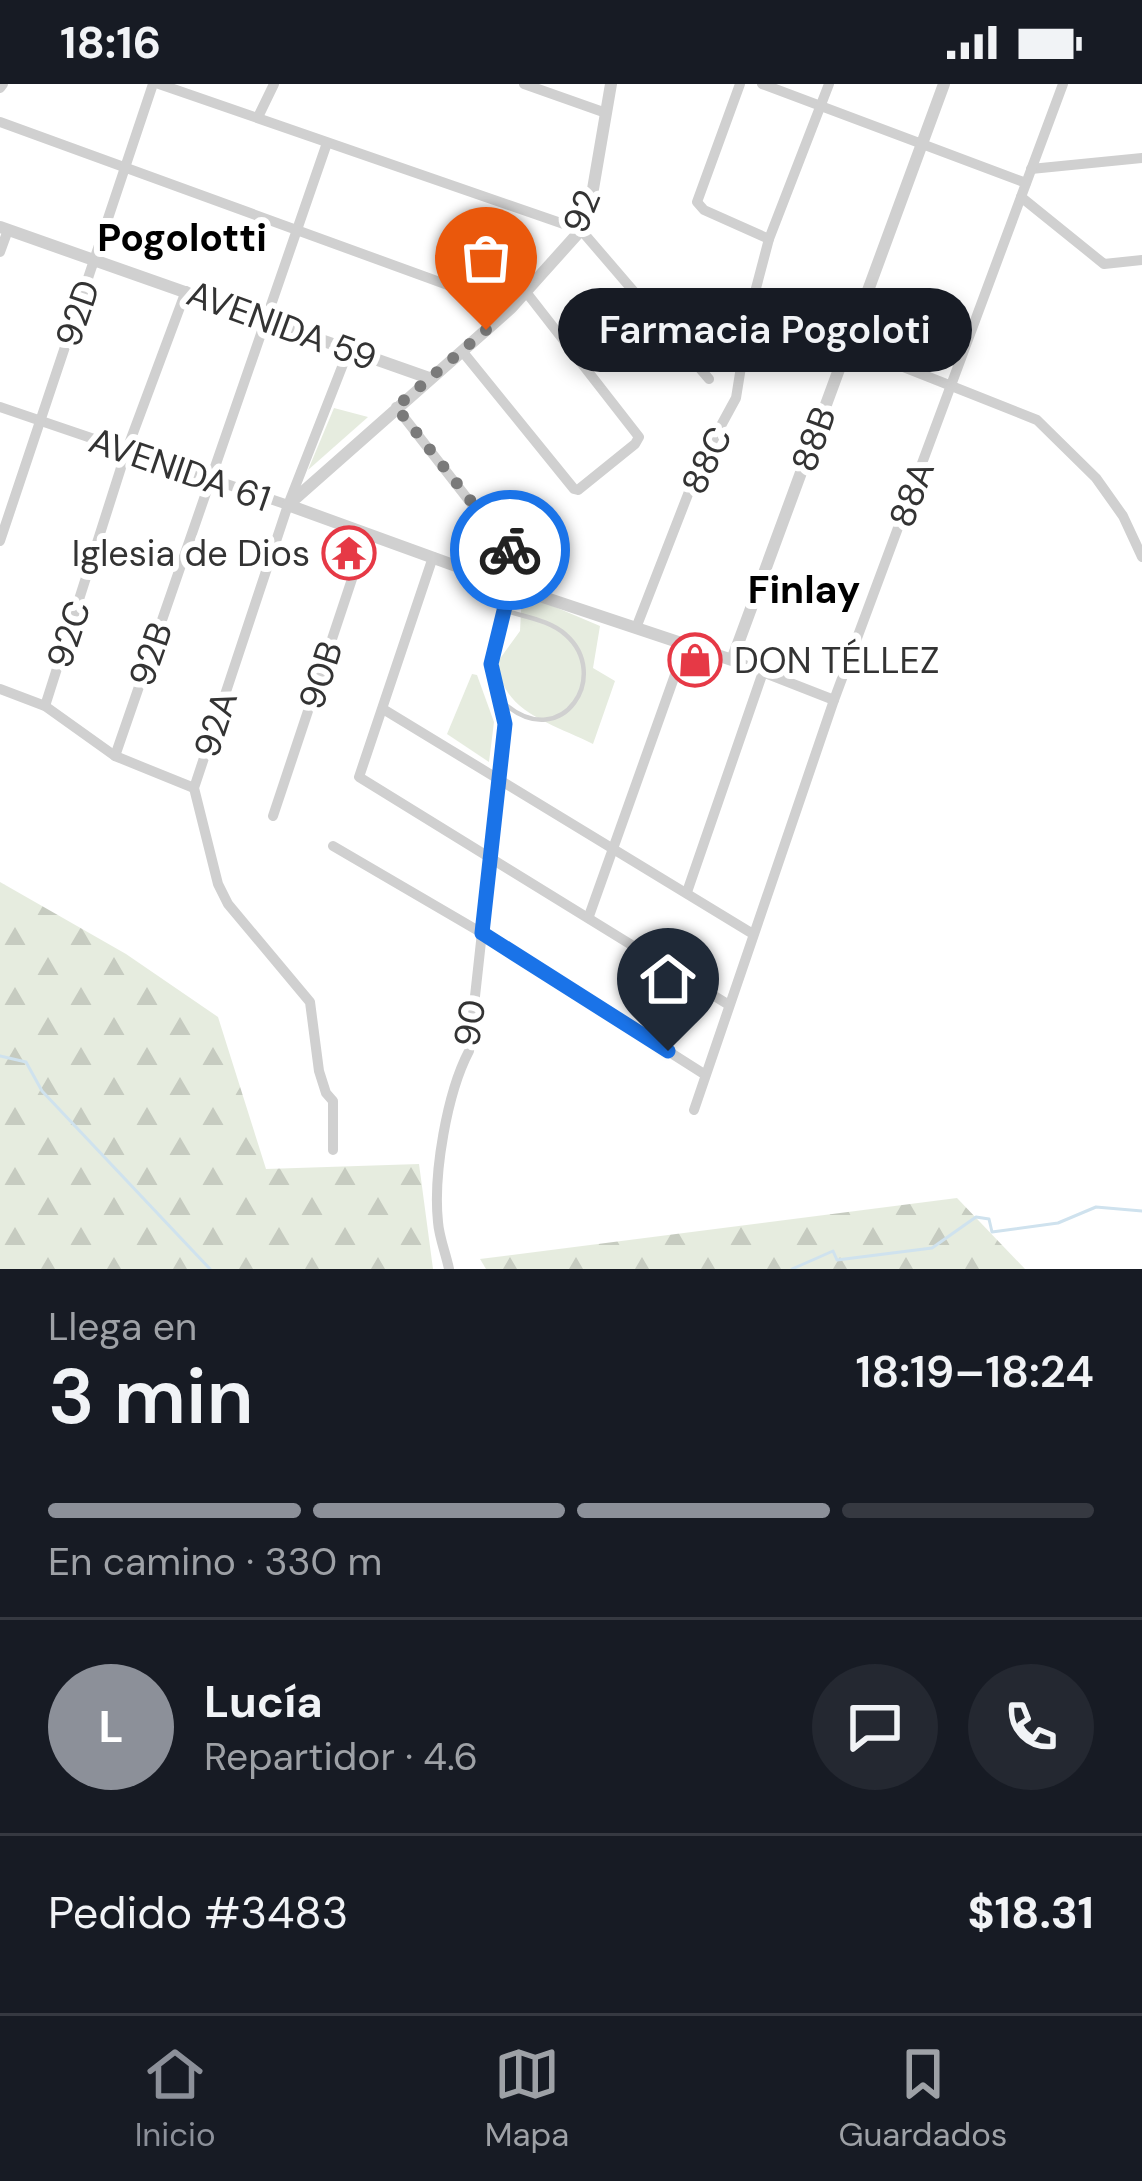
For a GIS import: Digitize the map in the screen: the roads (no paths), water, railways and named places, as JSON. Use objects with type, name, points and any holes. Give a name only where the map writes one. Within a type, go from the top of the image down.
[{"type":"street","points":[[156,84],[580,230],[709,379]]},
{"type":"street","name":"92D","points":[[0,541],[156,84]]},
{"type":"street","points":[[258,117],[274,84]]},
{"type":"street","points":[[524,84],[606,113]]},
{"type":"street","name":"92","points":[[288,505],[511,308],[580,230],[593,189],[611,84]]},
{"type":"street","points":[[740,84],[697,202],[704,210],[770,239]]},
{"type":"street","points":[[762,84],[1026,183]]},
{"type":"street","name":"88C","points":[[636,628],[699,466],[736,398],[750,311],[770,239],[829,84]]},
{"type":"street","name":"88B","points":[[732,659],[944,84]]},
{"type":"street","name":"88A","points":[[694,1110],[835,700],[1063,84]]},
{"type":"street","points":[[0,122],[511,308]]},
{"type":"street","name":"92B","points":[[115,757],[327,143]]},
{"type":"street","points":[[1031,169],[1142,158]]},
{"type":"street","points":[[1021,197],[1104,264],[1142,260]]},
{"type":"street","points":[[0,252],[4,228]]},
{"type":"street","name":"AVENIDA 59","points":[[4,228],[429,378]]},
{"type":"street","name":"92C","points":[[45,706],[126,452],[186,291]]},
{"type":"street","points":[[462,351],[574,488],[578,490],[635,444],[638,437],[526,292]]},
{"type":"street","points":[[750,311],[1036,420],[1096,478],[1123,516],[1142,557]]},
{"type":"street","name":"92A","points":[[333,1150],[333,1101],[326,1094],[320,1071],[310,1002],[228,904],[218,884],[194,788],[288,505],[349,349]]},
{"type":"street","name":"AVENIDA 61","points":[[0,407],[732,659],[835,700]]},
{"type":"street","name":"90","points":[[396,407],[520,566],[510,586],[491,664],[505,724],[469,1051],[454,1090],[439,1174],[438,1222],[449,1269]]},
{"type":"street","name":"90B","points":[[273,816],[367,534]]},
{"type":"street","points":[[433,557],[359,777],[729,1005]]},
{"type":"street","points":[[589,916],[686,644]]},
{"type":"street","points":[[687,892],[763,672]]},
{"type":"street","points":[[0,689],[45,706],[115,757],[194,788]]},
{"type":"street","points":[[383,709],[753,934]]},
{"type":"street","points":[[333,846],[482,933],[704,1074]]},
{"type":"lane","points":[[501,700],[523,716],[556,719],[572,710],[583,674],[579,653],[566,634],[503,610]]},
{"type":"waterway","points":[[0,1056],[26,1062],[42,1091],[210,1269]]},
{"type":"waterway","points":[[792,1269],[833,1251],[837,1260],[932,1248],[976,1217],[989,1219],[992,1232],[1058,1223],[1096,1207],[1142,1211]]},
{"type":"place","name":"Farmacia Pogoloti","points":[[486,330]]},
{"type":"place","name":"Iglesia de Dios","points":[[349,553]]},
{"type":"place","name":"DON TÉLLEZ","points":[[695,660]]},
{"type":"district","name":"Pogolotti","points":[[182,237]]},
{"type":"district","name":"Finlay","points":[[804,589]]}]
